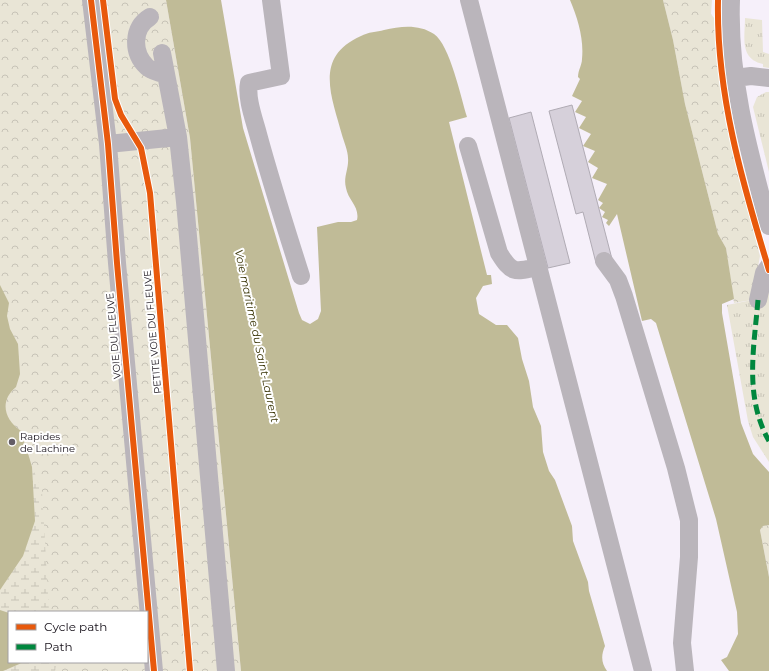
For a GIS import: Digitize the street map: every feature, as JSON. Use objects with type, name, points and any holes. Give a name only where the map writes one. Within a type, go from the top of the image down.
[{"type":"street","name":"VOIE DU FLEUVE","points":[[91,0],[108,144],[154,671]]},
{"type":"street","points":[[271,0],[281,76],[249,83],[248,88],[252,113],[263,153],[301,276]]},
{"type":"street","points":[[469,0],[542,271],[644,671]]},
{"type":"street","points":[[732,0],[735,78],[743,127],[768,217]]},
{"type":"street","points":[[150,17],[139,29],[135,38],[136,45],[142,61],[148,67],[165,74]]},
{"type":"street","points":[[162,53],[178,137],[226,671]]},
{"type":"street","points":[[735,78],[751,76],[769,78]]},
{"type":"street","points":[[108,144],[178,137]]},
{"type":"street","points":[[468,146],[499,253],[512,270],[542,271]]},
{"type":"street","points":[[604,261],[618,280],[624,296],[676,468],[689,520],[689,558],[682,643],[685,671]]},
{"type":"street","points":[[758,300],[764,273],[769,266]]},
{"type":"green space","points":[[0,0],[166,0],[190,138],[241,671],[0,671]]},
{"type":"green space","points":[[663,0],[712,0],[711,14],[714,18],[717,64],[726,124],[760,256],[752,300],[734,303],[726,248],[718,234],[685,104],[673,40]]},
{"type":"green space","points":[[745,18],[762,20],[763,52],[769,54],[769,68],[763,67],[763,64],[755,61],[747,52],[744,40]]},
{"type":"green space","points":[[769,92],[769,172],[753,107],[757,97]]},
{"type":"green space","points":[[769,291],[769,462],[753,437],[748,421],[727,305],[752,300]]},
{"type":"green space","points":[[32,467],[42,490],[49,611],[8,611],[8,613],[0,610],[0,590],[23,556],[35,521]]},
{"type":"green space","points":[[769,525],[769,577],[760,530],[763,526]]},
{"type":"green space","points":[[22,663],[57,663],[55,671],[3,671]]},
{"type":"water","name":"Voie maritime du Saint-Laurent","points":[[166,0],[221,0],[243,128],[299,313],[302,320],[310,324],[318,319],[321,311],[317,227],[338,222],[351,222],[357,220],[357,211],[347,192],[345,184],[348,155],[331,93],[331,67],[336,55],[346,45],[364,35],[397,28],[416,27],[434,34],[440,40],[450,60],[467,117],[449,122],[487,275],[491,275],[492,284],[483,286],[476,298],[479,314],[496,325],[507,325],[518,338],[522,359],[529,381],[533,407],[541,426],[543,452],[549,471],[555,480],[572,526],[573,541],[588,582],[589,591],[605,646],[602,659],[607,671],[241,671],[190,138]]},
{"type":"water","points":[[570,0],[663,0],[673,40],[685,104],[718,234],[726,248],[734,299],[722,304],[722,313],[741,423],[753,454],[769,472],[769,525],[763,526],[760,530],[769,577],[769,671],[729,671],[721,660],[727,657],[738,634],[737,612],[716,519],[656,323],[651,319],[642,321],[617,214],[609,226],[606,223],[608,220],[602,217],[605,212],[599,208],[603,203],[598,200],[607,184],[592,178],[598,168],[588,162],[595,151],[583,146],[591,134],[579,128],[586,117],[575,112],[582,101],[572,96],[580,79],[578,74],[582,61],[582,44],[576,14]]},
{"type":"water","name":"Rapides de Lachine","points":[[0,285],[9,303],[7,316],[10,329],[18,344],[20,374],[16,387],[11,392],[6,403],[6,409],[10,421],[21,431],[32,467],[35,521],[23,556],[0,590]]},
{"type":"water","points":[[0,610],[8,613],[8,663],[22,663],[0,671]]},
{"type":"building","points":[[572,105],[612,259],[596,263],[583,212],[576,214],[549,111]]},
{"type":"building","points":[[531,112],[570,263],[548,268],[509,118]]},
{"type":"marked path","points":[[758,300],[753,354],[753,390],[761,424],[769,441]]},
{"type":"cycle path","points":[[91,0],[108,144],[117,263],[154,671]]},
{"type":"cycle path","name":"PETITE VOIE DU FLEUVE","points":[[103,0],[115,99],[121,115],[141,148],[150,193],[190,671]]},
{"type":"cycle path","points":[[718,0],[721,69],[726,103],[740,170],[769,270]]},
{"type":"place","name":"Rapides de Lachine","points":[[12,442]]}]
